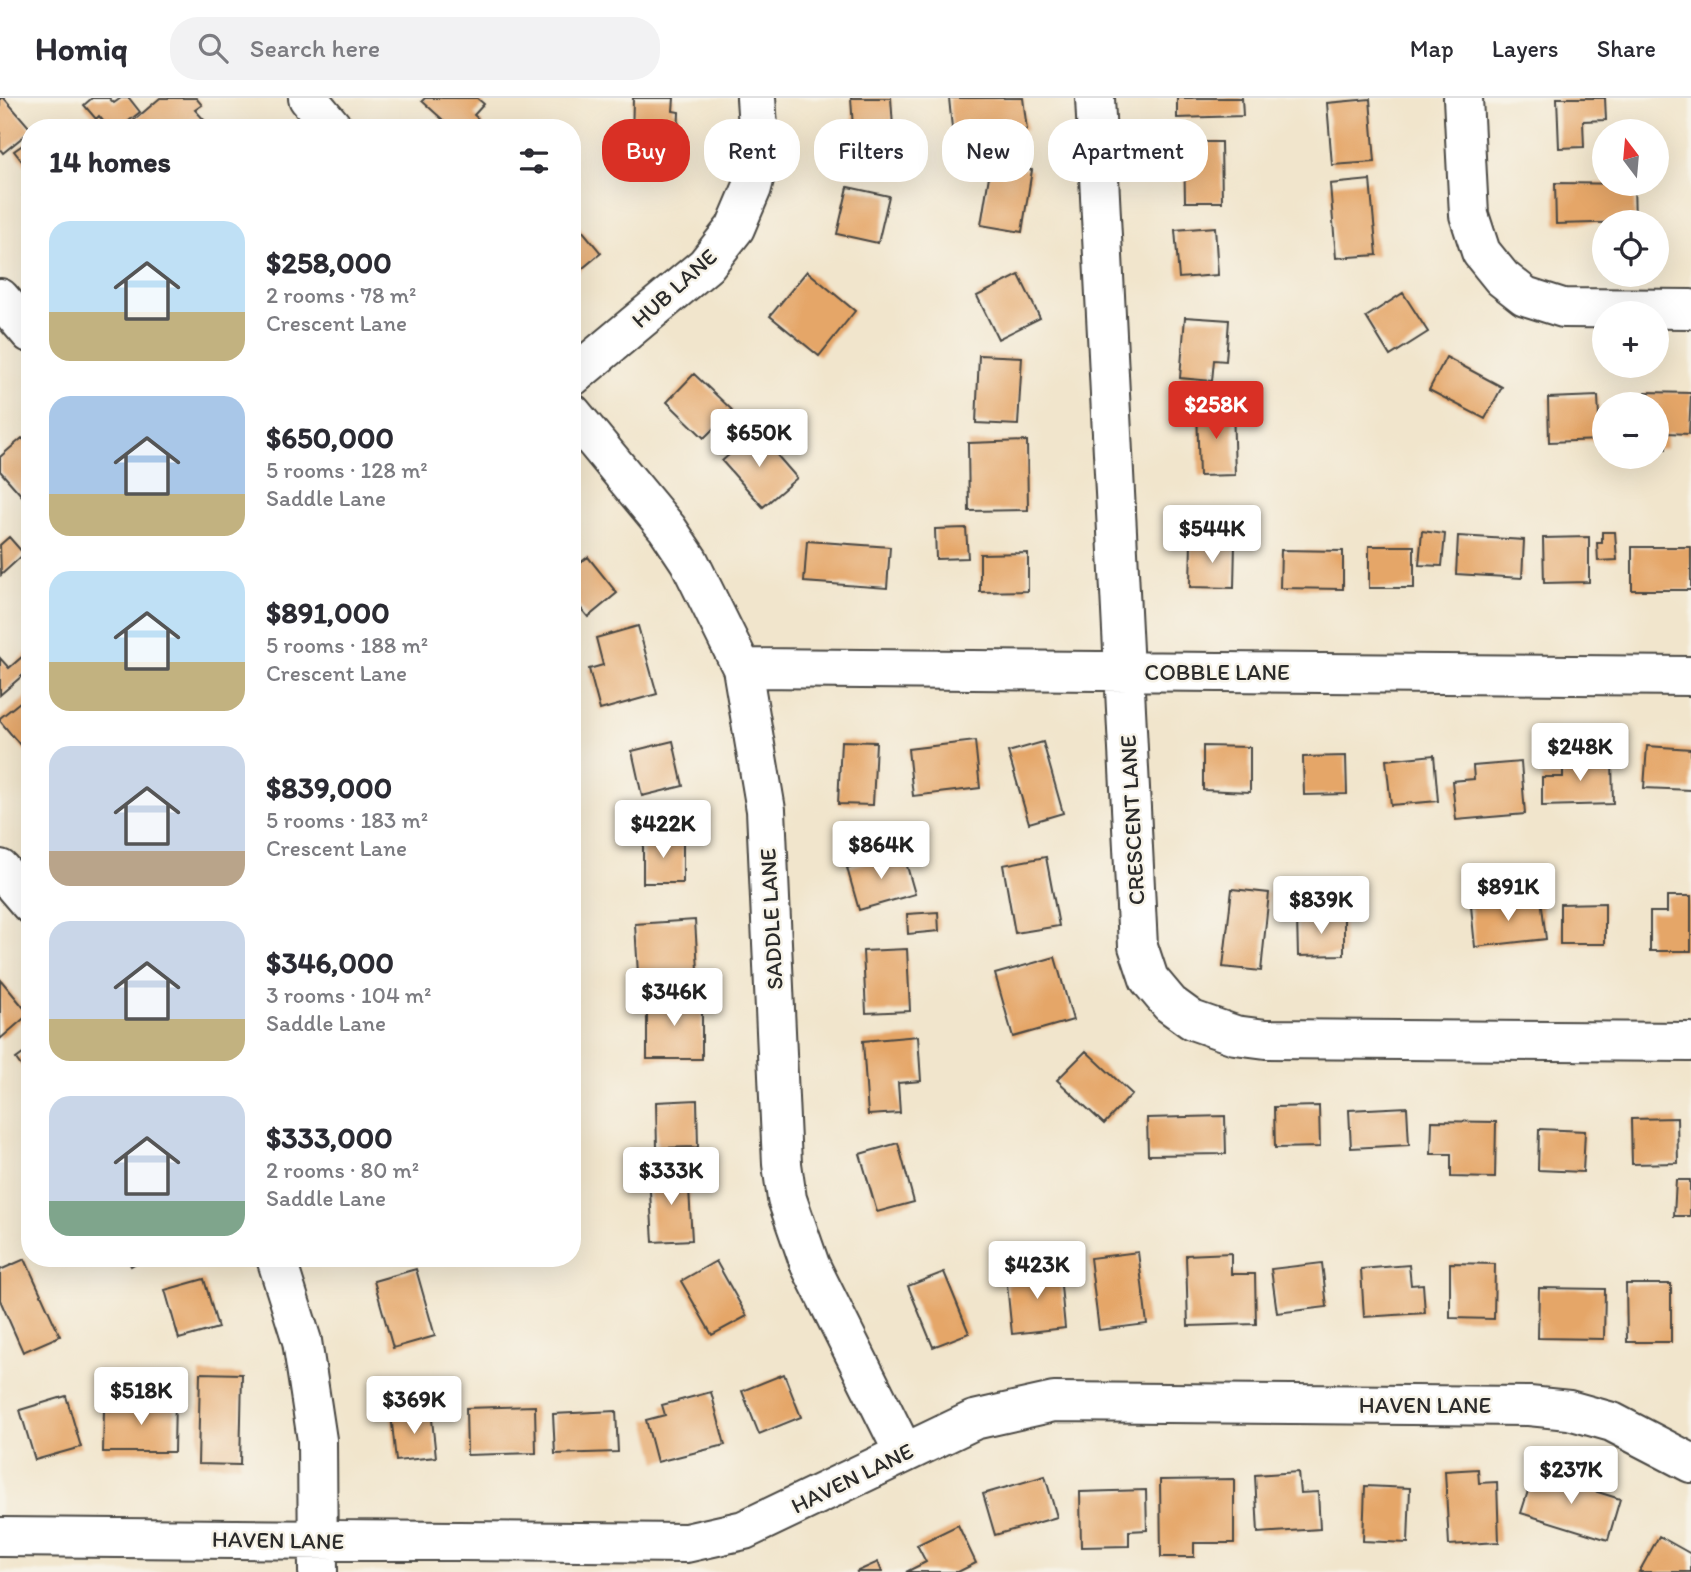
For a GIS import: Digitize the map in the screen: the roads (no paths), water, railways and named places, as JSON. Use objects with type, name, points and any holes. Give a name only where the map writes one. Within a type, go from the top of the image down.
[{"type":"street","points":[[308,98],[326,119]]},
{"type":"street","name":"HUB LANE","points":[[581,369],[706,265],[735,228],[752,188],[760,156],[756,98]]},
{"type":"street","name":"CRESCENT LANE","points":[[1095,98],[1138,946],[1149,979],[1170,1004],[1192,1020],[1235,1035],[1266,1039],[1691,1042]]},
{"type":"street","points":[[1463,98],[1469,215],[1481,252],[1502,278],[1525,296],[1563,308],[1691,309]]},
{"type":"street","points":[[0,298],[21,322]]},
{"type":"street","name":"SADDLE LANE","points":[[581,424],[667,528],[688,561],[742,668],[766,810],[782,1164],[787,1199],[810,1265],[904,1453]]},
{"type":"street","name":"COBBLE LANE","points":[[742,668],[1691,676]]},
{"type":"street","points":[[0,869],[21,894]]},
{"type":"street","points":[[279,1267],[302,1341],[317,1440],[318,1556]]},
{"type":"street","name":"HAVEN LANE","points":[[0,1537],[318,1556],[686,1544],[744,1530],[974,1420],[1054,1402],[1515,1405],[1569,1410],[1612,1422],[1691,1463]]}]
